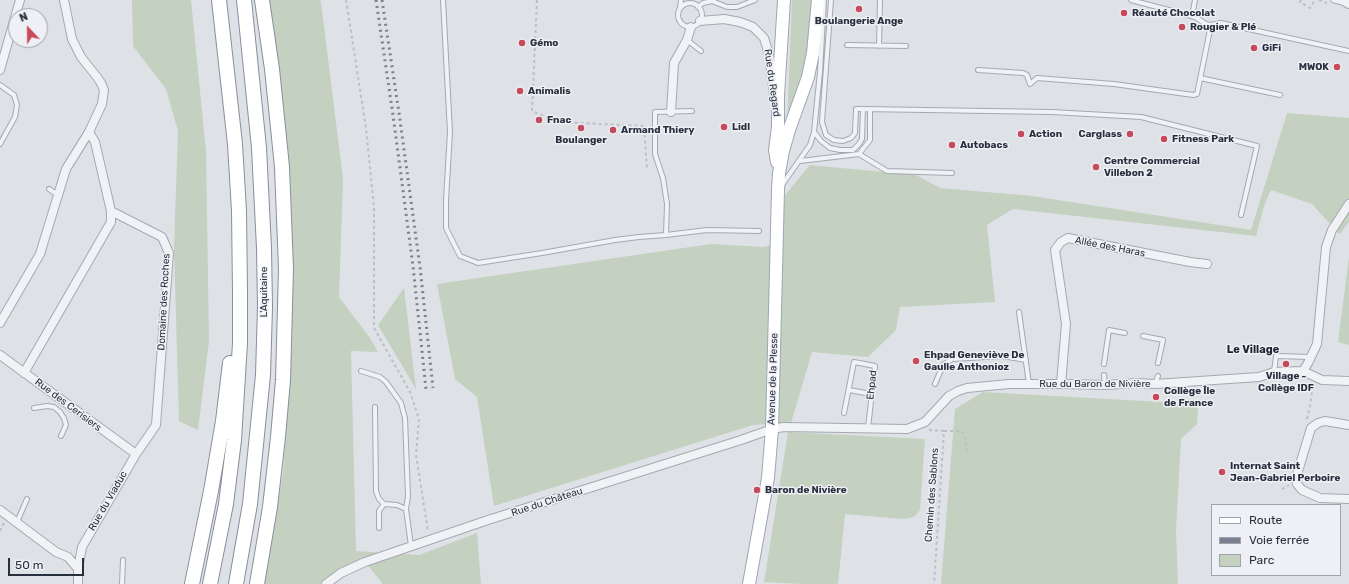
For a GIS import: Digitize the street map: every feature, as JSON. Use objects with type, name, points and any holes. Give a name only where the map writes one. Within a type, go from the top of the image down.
[{"type":"highway","points":[[210,584],[226,504],[234,440],[240,343],[239,211],[234,144],[219,0]]},
{"type":"highway","name":"L'Aquitaine","points":[[236,584],[250,504],[262,375],[265,307],[264,248],[259,148],[244,0]]},
{"type":"highway","points":[[257,584],[270,507],[278,437],[283,380],[286,269],[280,152],[272,69],[262,0]]},
{"type":"highway","points":[[192,584],[223,421],[231,349],[240,343]]},
{"type":"main road","name":"Avenue de la Plesse","points":[[779,173],[775,150],[778,127],[778,96],[784,0]]},
{"type":"main road","name":"Avenue de la Plesse","points":[[749,584],[768,478],[772,429],[779,173],[789,130],[808,77],[813,53],[818,0]]},
{"type":"street","points":[[0,70],[20,0]]},
{"type":"street","points":[[0,323],[40,254],[58,195],[64,168],[102,104],[104,90],[98,76],[80,57],[72,39],[64,0]]},
{"type":"street","points":[[1344,0],[1349,3]]},
{"type":"street","name":"Rue du Regard","points":[[700,21],[724,19],[740,22],[753,27],[764,38],[769,54],[778,127]]},
{"type":"street","points":[[671,112],[674,63],[687,40],[691,27]]},
{"type":"street","points":[[24,373],[111,222],[111,210],[95,142],[89,127]]},
{"type":"street","points":[[1349,204],[1332,230],[1326,247],[1317,344],[1303,371],[1322,380],[1349,381]]},
{"type":"street","name":"Domaine des Roches","points":[[111,210],[162,237],[169,253],[156,425]]},
{"type":"street","name":"Allée des Haras","points":[[1061,384],[1066,324],[1055,250],[1061,242],[1068,238],[1207,264]]},
{"type":"street","name":"Rue des Cerisiers","points":[[0,355],[136,454]]},
{"type":"street","name":"Rue du Baron de Nivière","points":[[772,429],[784,427],[907,429],[925,422],[949,396],[967,388],[1029,384],[1155,384],[1259,377],[1274,372],[1303,371]]},
{"type":"street","points":[[1349,424],[1325,421],[1318,423],[1311,428],[1296,478],[1297,484],[1302,490],[1320,498],[1349,499]]},
{"type":"street","name":"Rue du Viaduc","points":[[78,584],[78,569],[82,547],[136,454],[156,425]]},
{"type":"street","name":"Rue du Château","points":[[326,584],[341,574],[365,562],[488,520],[742,440],[772,429]]},
{"type":"street","points":[[0,510],[56,552],[68,558],[78,569]]},
{"type":"lane","points":[[443,0],[450,132],[446,228],[460,256],[478,263],[639,237],[707,230],[759,232]]},
{"type":"lane","points":[[680,0],[680,8],[678,12],[679,19],[683,25],[691,27],[700,21],[702,14],[698,7],[686,0]]},
{"type":"lane","points":[[698,7],[703,3],[712,1],[727,7],[737,7],[755,0]]},
{"type":"lane","points":[[778,190],[810,145],[814,132],[820,72],[824,0]]},
{"type":"lane","points":[[831,0],[822,122],[826,135],[834,140],[843,141],[851,138],[855,133],[856,109],[1052,112],[1141,117],[1257,146],[1241,215]]},
{"type":"lane","points":[[879,46],[880,0]]},
{"type":"lane","points":[[1131,0],[1195,17],[1206,24],[1211,25],[1221,23],[1349,51]]},
{"type":"lane","points":[[1195,0],[1193,11],[1195,17]]},
{"type":"lane","points":[[1333,0],[1349,3]]},
{"type":"lane","points":[[680,8],[683,5],[690,3]]},
{"type":"lane","points":[[978,70],[1023,73],[1026,75],[1030,84],[1037,78],[1052,79],[1114,84],[1193,95],[1198,94],[1211,25]]},
{"type":"lane","points":[[687,40],[701,51]]},
{"type":"lane","points":[[847,45],[906,46]]},
{"type":"lane","points":[[1200,78],[1280,95]]},
{"type":"lane","points":[[0,85],[14,95],[17,105],[15,117],[0,144]]},
{"type":"lane","points":[[814,132],[821,141],[830,148],[853,150],[862,139],[863,109]]},
{"type":"lane","points":[[859,154],[870,140],[870,109]]},
{"type":"lane","points":[[666,235],[668,204],[664,178],[655,154],[655,112],[692,111]]},
{"type":"lane","points":[[800,161],[859,154],[887,171],[952,173]]},
{"type":"lane","points":[[49,189],[58,195]]},
{"type":"lane","points":[[1018,312],[1029,384]]},
{"type":"lane","points":[[1104,364],[1109,330],[1125,333]]},
{"type":"lane","points":[[1143,336],[1163,340],[1158,363]]},
{"type":"lane","points":[[935,384],[943,365],[952,359],[1002,356],[1026,360]]},
{"type":"lane","points":[[1274,372],[1276,356],[1311,357]]},
{"type":"lane","name":"Ehpad","points":[[844,413],[854,362],[875,366],[868,428]]},
{"type":"lane","points":[[361,371],[380,377],[386,382],[401,403],[405,418],[408,496],[406,509],[412,546]]},
{"type":"lane","points":[[1104,375],[1105,385]]},
{"type":"lane","points":[[1155,384],[1158,376]]},
{"type":"lane","points":[[849,390],[871,394]]},
{"type":"lane","points":[[34,408],[47,406],[54,407],[60,412],[66,425],[61,436]]},
{"type":"lane","points":[[375,407],[376,491],[384,504],[397,505],[406,509]]},
{"type":"lane","points":[[17,523],[27,499]]},
{"type":"lane","points":[[379,528],[379,511],[384,504]]},
{"type":"lane","points":[[122,584],[123,560]]},
{"type":"path","points":[[346,0],[366,128],[374,208],[374,328],[410,392],[419,419],[416,455],[424,512],[430,540]]},
{"type":"path","points":[[537,0],[532,111],[558,122],[644,126],[647,170]]},
{"type":"path","points":[[1301,0],[1300,2],[1310,8],[1315,0]]},
{"type":"path","points":[[1310,406],[1313,388]]},
{"type":"path","points":[[925,422],[929,430],[961,431],[965,435],[967,453]]},
{"type":"path","name":"Chemin des Sablons","points":[[934,584],[944,431]]},
{"type":"green space","points":[[132,0],[191,0],[206,152],[209,341],[198,430],[179,421],[174,248],[178,131],[166,89],[133,46]]},
{"type":"green space","points":[[270,0],[319,0],[321,2],[343,179],[339,297],[370,338],[378,352],[351,351],[356,551],[419,555],[477,533],[481,584],[383,584],[365,562],[326,584],[264,584],[283,474],[292,343],[292,232]]},
{"type":"green space","points":[[792,0],[814,0],[807,64],[787,124]]},
{"type":"green space","points":[[1287,113],[1349,118],[1349,222],[1339,234],[1312,204],[1271,190],[1265,203],[1256,236],[1013,209],[987,225],[995,302],[900,307],[896,330],[868,357],[812,352],[791,423],[753,425],[494,506],[477,397],[455,379],[437,284],[711,244],[764,247],[781,243],[785,195],[810,165],[916,175],[940,188],[1032,196],[1251,230]]},
{"type":"green space","points":[[1349,257],[1349,345],[1338,342]]},
{"type":"green space","points":[[404,288],[416,389],[378,325]]},
{"type":"green space","points":[[983,392],[1198,404],[1197,424],[1181,439],[1176,529],[1178,584],[941,584],[955,409]]},
{"type":"green space","points":[[788,432],[925,439],[920,510],[914,517],[903,519],[845,514],[838,584],[764,582]]},
{"type":"railway","points":[[376,0],[413,266],[426,389]]},
{"type":"railway","points":[[382,0],[420,267],[433,388]]},
{"type":"place","name":"Boulangerie Ange","points":[[859,9]]},
{"type":"place","name":"Réauté Chocolat","points":[[1124,13]]},
{"type":"place","name":"Rougier & Plé","points":[[1182,27]]},
{"type":"place","name":"Gémo","points":[[522,43]]},
{"type":"place","name":"GiFi","points":[[1254,48]]},
{"type":"place","name":"MWOK","points":[[1337,67]]},
{"type":"place","name":"Animalis","points":[[520,91]]},
{"type":"place","name":"Fnac","points":[[539,120]]},
{"type":"place","name":"Lidl","points":[[724,127]]},
{"type":"place","name":"Boulanger","points":[[581,128]]},
{"type":"place","name":"Armand Thiery","points":[[613,130]]},
{"type":"place","name":"Action","points":[[1021,134]]},
{"type":"place","name":"Carglass","points":[[1130,134]]},
{"type":"place","name":"Fitness Park","points":[[1164,139]]},
{"type":"place","name":"Autobacs","points":[[952,145]]},
{"type":"place","name":"Centre Commercial Villebon 2","points":[[1096,167]]},
{"type":"place","name":"Ehpad Geneviève De Gaulle Anthonioz","points":[[916,361]]},
{"type":"place","name":"Village - Collège IDF","points":[[1286,364]]},
{"type":"place","name":"Collège Île de France","points":[[1156,397]]},
{"type":"place","name":"Internat Saint Jean-Gabriel Perboire","points":[[1222,472]]},
{"type":"place","name":"Baron de Nivière","points":[[757,490]]},
{"type":"district","name":"Le Village","points":[[1253,350]]}]
